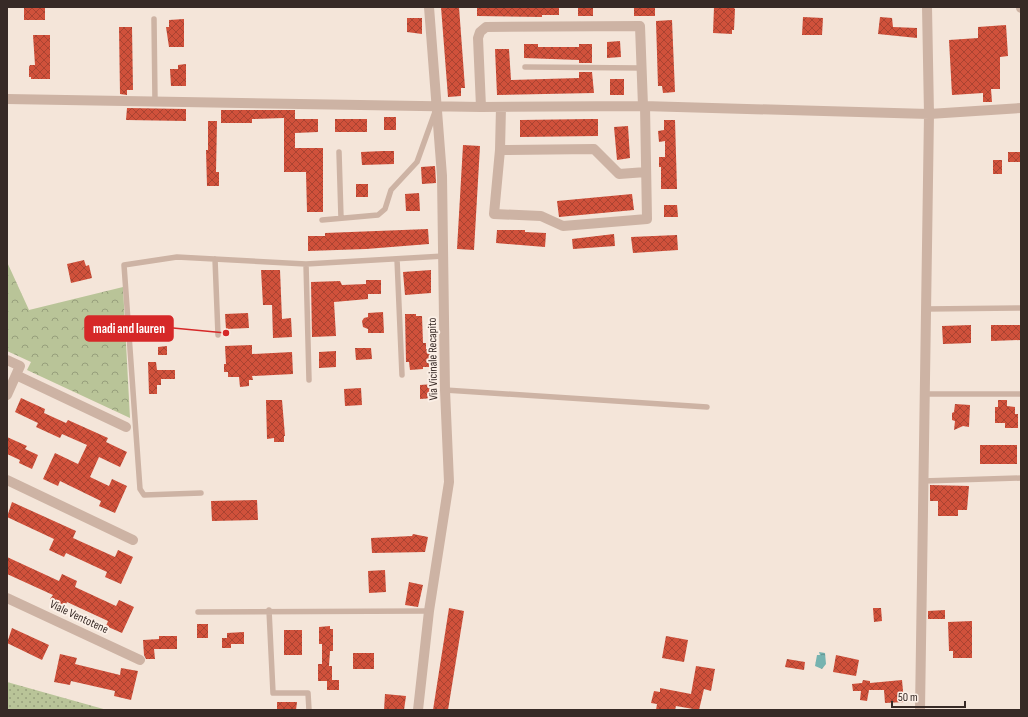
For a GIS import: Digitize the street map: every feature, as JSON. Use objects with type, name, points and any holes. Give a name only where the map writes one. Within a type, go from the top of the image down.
[{"type":"street","name":"Via Vicinale Recapito","points":[[418,710],[429,610],[449,482],[442,176],[429,7]]},
{"type":"street","points":[[920,710],[929,114],[927,7]]},
{"type":"street","points":[[481,107],[478,38],[480,32],[486,27],[640,26],[644,106],[646,219],[563,226],[541,216],[494,214],[500,150],[501,107]]},
{"type":"street","points":[[7,99],[155,101],[280,105],[481,107],[644,106],[929,114],[1021,108]]},
{"type":"street","points":[[500,150],[594,149],[619,174],[646,172]]},
{"type":"street","points":[[7,360],[20,366],[7,395]]},
{"type":"street","points":[[16,375],[126,427]]},
{"type":"street","points":[[7,480],[133,540]]},
{"type":"street","name":"Viale Ventotene","points":[[7,598],[140,660]]},
{"type":"lane","points":[[154,19],[155,101]]},
{"type":"lane","points":[[525,67],[641,68]]},
{"type":"lane","points":[[322,220],[378,215],[385,209],[391,190],[417,162],[437,106]]},
{"type":"lane","points":[[339,152],[341,218]]},
{"type":"lane","points":[[201,493],[144,495],[140,488],[124,265],[177,257],[306,264],[445,256]]},
{"type":"lane","points":[[215,259],[218,335]]},
{"type":"lane","points":[[397,259],[402,375]]},
{"type":"lane","points":[[306,264],[309,380]]},
{"type":"lane","points":[[926,309],[1021,308]]},
{"type":"lane","points":[[446,390],[707,407]]},
{"type":"lane","points":[[924,394],[1021,394]]},
{"type":"lane","points":[[923,481],[1021,478]]},
{"type":"lane","points":[[198,612],[269,610],[429,610]]},
{"type":"lane","points":[[269,610],[273,693],[308,693],[309,710]]},
{"type":"green space","points":[[7,262],[29,310],[123,287],[130,418],[27,370],[31,362],[7,351]]},
{"type":"green space","points":[[7,682],[107,710],[7,710]]},
{"type":"water","points":[[819,652],[825,653],[826,664],[822,669],[815,666],[817,655],[820,655]]},
{"type":"building","points":[[24,7],[45,7],[45,20],[24,20]]},
{"type":"building","points":[[441,7],[459,7],[465,88],[461,88],[461,96],[448,97]]},
{"type":"building","points":[[477,7],[559,7],[559,15],[542,15],[542,17],[477,16]]},
{"type":"building","points":[[578,7],[593,7],[593,16],[578,16]]},
{"type":"building","points":[[634,7],[655,7],[655,16],[634,16]]},
{"type":"building","points":[[714,7],[733,7],[735,9],[734,30],[732,30],[732,34],[713,33]]},
{"type":"building","points":[[803,17],[823,18],[822,35],[802,35]]},
{"type":"building","points":[[880,17],[892,18],[893,27],[917,28],[917,38],[878,34]]},
{"type":"building","points":[[407,18],[422,18],[422,34],[407,32]]},
{"type":"building","points":[[184,19],[184,47],[169,47],[166,27],[169,27],[169,20]]},
{"type":"building","points":[[672,20],[675,92],[663,93],[662,86],[658,86],[656,21]]},
{"type":"building","points":[[1006,25],[1008,56],[1000,57],[1000,89],[991,89],[992,102],[983,102],[983,93],[952,95],[949,40],[978,38],[978,27]]},
{"type":"building","points":[[119,27],[132,27],[133,90],[127,90],[127,95],[120,94]]},
{"type":"building","points":[[33,35],[50,35],[50,79],[31,79],[31,77],[29,77],[30,65],[35,65]]},
{"type":"building","points":[[620,41],[621,57],[607,58],[607,42]]},
{"type":"building","points":[[524,44],[538,44],[538,47],[579,47],[579,44],[592,44],[592,63],[579,63],[579,60],[524,58]]},
{"type":"building","points":[[495,49],[509,49],[511,80],[579,78],[579,72],[592,72],[594,93],[497,95]]},
{"type":"building","points":[[186,64],[186,86],[171,86],[170,69],[178,69],[178,65]]},
{"type":"building","points":[[610,79],[624,79],[624,95],[610,95]]},
{"type":"building","points":[[127,108],[186,109],[186,121],[126,120]]},
{"type":"building","points":[[221,110],[295,110],[295,119],[318,119],[318,132],[295,133],[295,148],[323,148],[323,212],[307,212],[306,172],[284,172],[284,118],[252,119],[252,123],[221,123]]},
{"type":"building","points":[[384,117],[396,117],[396,130],[384,130]]},
{"type":"building","points":[[335,119],[367,119],[367,132],[335,132]]},
{"type":"building","points":[[598,119],[598,136],[520,137],[520,120]]},
{"type":"building","points":[[664,120],[675,120],[677,189],[661,189],[661,167],[659,167],[659,157],[665,157],[665,141],[659,142],[658,131],[664,130]]},
{"type":"building","points":[[208,121],[217,121],[216,172],[219,172],[219,186],[207,186],[206,150],[208,150]]},
{"type":"building","points":[[628,126],[630,158],[617,160],[614,127]]},
{"type":"building","points":[[463,145],[480,146],[474,250],[457,249]]},
{"type":"building","points":[[394,151],[394,164],[362,165],[361,152]]},
{"type":"building","points":[[1008,152],[1021,152],[1021,162],[1008,162]]},
{"type":"building","points":[[993,160],[1002,160],[1002,174],[993,174]]},
{"type":"building","points":[[435,166],[436,183],[422,184],[421,167]]},
{"type":"building","points":[[356,184],[368,184],[368,197],[356,197]]},
{"type":"building","points":[[419,193],[420,211],[406,211],[405,194]]},
{"type":"building","points":[[632,194],[634,210],[559,217],[557,201]]},
{"type":"building","points":[[664,205],[677,205],[678,217],[664,217]]},
{"type":"building","points":[[428,229],[429,244],[366,249],[308,251],[308,236],[325,236],[325,233]]},
{"type":"building","points":[[497,230],[525,230],[525,232],[546,233],[545,247],[496,243]]},
{"type":"building","points":[[614,234],[615,246],[573,249],[572,239]]},
{"type":"building","points":[[677,235],[678,250],[633,253],[631,237]]},
{"type":"building","points":[[84,260],[86,266],[89,265],[92,278],[71,283],[67,264]]},
{"type":"building","points":[[261,270],[280,270],[282,319],[291,318],[292,337],[273,338],[272,305],[263,305]]},
{"type":"building","points":[[431,270],[431,293],[405,295],[403,272]]},
{"type":"building","points":[[366,280],[381,280],[381,294],[368,294],[368,299],[334,302],[336,336],[312,337],[311,282],[340,281],[342,285],[366,284]]},
{"type":"building","points":[[383,312],[384,333],[368,333],[368,329],[363,327],[362,321],[364,318],[368,317],[368,313]]},
{"type":"building","points":[[248,313],[249,328],[226,329],[225,314]]},
{"type":"building","points":[[405,314],[416,314],[416,316],[422,316],[423,343],[426,343],[426,349],[431,349],[432,363],[429,363],[429,367],[410,370],[409,362],[406,362]]},
{"type":"building","points":[[971,325],[971,343],[943,344],[942,326]]},
{"type":"building","points":[[991,325],[1021,325],[1021,340],[991,341]]},
{"type":"building","points":[[252,345],[252,354],[292,352],[293,374],[252,376],[253,380],[249,380],[249,386],[240,387],[239,377],[228,377],[228,372],[224,372],[224,364],[226,364],[225,346]]},
{"type":"building","points":[[167,346],[167,355],[158,355],[158,347]]},
{"type":"building","points":[[355,348],[371,348],[372,359],[356,360]]},
{"type":"building","points":[[336,351],[336,367],[319,368],[319,352]]},
{"type":"building","points":[[148,362],[156,362],[157,370],[175,370],[175,379],[161,379],[161,385],[157,385],[157,394],[149,394]]},
{"type":"building","points":[[434,384],[434,398],[420,399],[420,385]]},
{"type":"building","points":[[361,388],[362,405],[345,406],[344,389]]},
{"type":"building","points":[[21,398],[45,409],[44,413],[66,423],[68,420],[108,438],[106,442],[127,452],[120,467],[99,457],[90,477],[109,486],[112,479],[127,486],[115,513],[99,506],[101,501],[60,481],[58,486],[43,479],[55,453],[78,464],[87,445],[62,434],[60,438],[36,427],[38,423],[15,412]]},
{"type":"building","points":[[266,400],[282,400],[285,436],[284,442],[274,442],[274,438],[267,439]]},
{"type":"building","points":[[998,400],[1007,400],[1007,406],[1015,407],[1015,414],[1018,414],[1018,428],[1005,428],[1005,423],[995,423],[995,407],[998,407]]},
{"type":"building","points":[[955,404],[970,405],[969,427],[963,426],[954,430],[955,421],[952,420],[952,413],[954,412]]},
{"type":"building","points":[[7,437],[27,446],[25,449],[38,455],[32,469],[19,463],[20,460],[7,454]]},
{"type":"building","points":[[980,445],[1017,445],[1017,464],[980,464]]},
{"type":"building","points":[[930,485],[969,486],[967,510],[958,510],[958,516],[938,516],[938,501],[930,501]]},
{"type":"building","points":[[257,500],[258,520],[212,521],[211,501]]},
{"type":"building","points":[[12,502],[76,531],[73,538],[115,557],[118,550],[133,557],[121,584],[105,577],[107,572],[66,553],[64,557],[49,550],[54,539],[7,517]]},
{"type":"building","points":[[413,534],[428,537],[425,552],[372,553],[371,538],[412,536]]},
{"type":"building","points":[[7,557],[59,581],[62,574],[77,581],[75,587],[116,606],[119,600],[134,607],[122,633],[106,626],[108,621],[67,602],[65,606],[50,599],[53,595],[7,574]]},
{"type":"building","points":[[385,570],[386,592],[369,593],[368,571]]},
{"type":"building","points":[[409,582],[423,585],[418,607],[405,605]]},
{"type":"building","points":[[449,608],[464,611],[448,710],[433,710]]},
{"type":"building","points":[[873,608],[881,608],[882,621],[874,622]]},
{"type":"building","points":[[945,610],[945,619],[928,619],[928,611]]},
{"type":"building","points":[[972,621],[972,658],[953,658],[953,651],[949,651],[948,622]]},
{"type":"building","points":[[197,624],[208,624],[208,638],[197,638]]},
{"type":"building","points":[[330,626],[330,629],[333,629],[333,651],[330,651],[329,666],[332,666],[332,680],[339,680],[339,690],[327,690],[327,681],[318,681],[318,664],[322,664],[322,644],[319,644],[319,627]]},
{"type":"building","points":[[12,628],[49,645],[42,660],[7,643]]},
{"type":"building","points":[[284,630],[302,630],[302,655],[284,655]]},
{"type":"building","points":[[244,632],[244,644],[231,644],[231,648],[222,648],[222,638],[227,638],[227,633]]},
{"type":"building","points":[[159,636],[177,636],[177,649],[154,649],[155,659],[146,659],[144,655],[143,640],[159,639]]},
{"type":"building","points":[[666,636],[688,640],[684,662],[662,658]]},
{"type":"building","points":[[353,653],[374,653],[374,669],[353,669]]},
{"type":"building","points":[[60,654],[77,658],[75,664],[120,675],[121,668],[138,671],[131,700],[114,696],[115,691],[71,681],[70,685],[54,682]]},
{"type":"building","points":[[836,655],[859,660],[856,676],[833,672]]},
{"type":"building","points":[[787,659],[805,662],[804,670],[785,667]]},
{"type":"building","points":[[696,666],[715,669],[711,691],[704,689],[699,710],[676,706],[675,710],[656,710],[657,704],[651,703],[654,691],[660,692],[660,688],[691,694]]},
{"type":"building","points":[[863,680],[870,681],[870,683],[902,680],[904,702],[885,703],[884,690],[869,690],[867,701],[860,700],[861,691],[853,691],[852,684],[862,683]]},
{"type":"building","points":[[385,694],[406,696],[404,710],[384,710]]},
{"type":"building","points":[[277,702],[297,702],[296,710],[277,710]]},
{"type":"place","name":"madi and lauren","points":[[226,333]]}]
